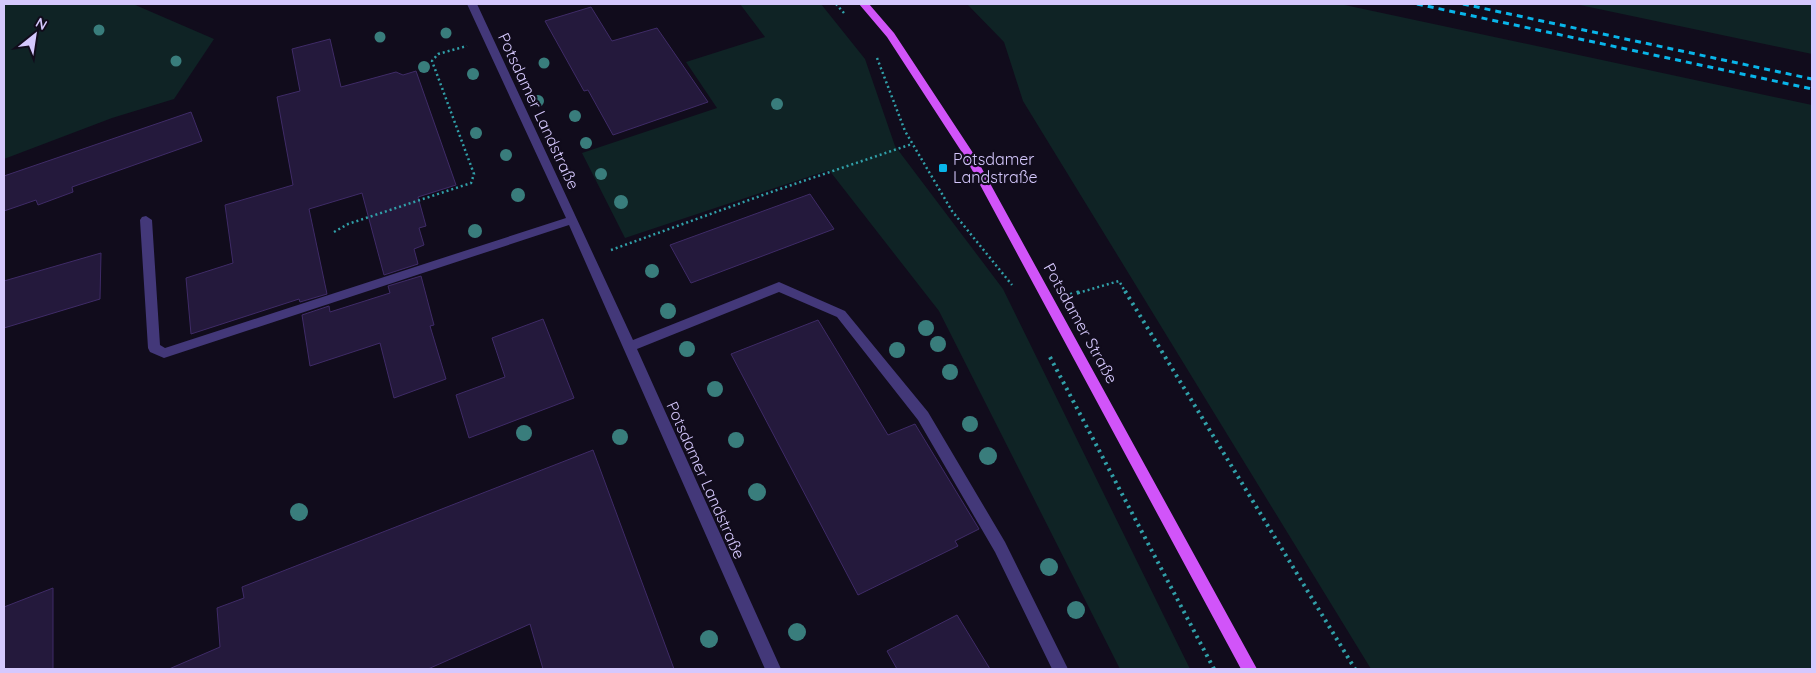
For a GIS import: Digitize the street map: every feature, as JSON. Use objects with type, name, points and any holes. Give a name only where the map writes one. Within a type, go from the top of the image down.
[{"type":"main road","name":"Potsdamer Straße","points":[[864,4],[891,35],[970,156],[1249,669]]},
{"type":"street","name":"Potsdamer Landstraße","points":[[472,4],[590,258],[773,669]]},
{"type":"street","points":[[146,220],[154,348],[164,353],[572,220]]},
{"type":"street","points":[[630,347],[778,287],[841,314],[923,416],[1000,547],[1060,669]]},
{"type":"path","points":[[836,4],[848,20]]},
{"type":"path","points":[[334,232],[348,224],[472,183],[474,174],[432,61],[438,54],[489,40]]},
{"type":"path","points":[[872,51],[878,59],[905,131],[912,144],[952,211],[1012,286]]},
{"type":"path","points":[[590,258],[774,191],[912,144]]},
{"type":"path","points":[[1120,281],[1354,669]]},
{"type":"path","points":[[1047,352],[1214,669]]},
{"type":"green space","points":[[4,4],[133,4],[214,39],[174,99],[112,118],[4,159]]},
{"type":"green space","points":[[740,4],[821,4],[865,59],[895,146],[1003,289],[1190,669],[1120,669],[939,311],[829,170],[625,238],[582,153],[717,108],[686,62],[765,37]]},
{"type":"green space","points":[[967,4],[1340,4],[1812,105],[1812,669],[1371,669],[1023,101],[1004,42]]},
{"type":"green space","points":[[1575,4],[1812,4],[1812,54]]},
{"type":"building","points":[[591,7],[612,41],[657,28],[708,102],[613,135],[588,90],[584,91],[545,21]]},
{"type":"building","points":[[330,39],[341,87],[396,72],[403,75],[416,71],[456,185],[418,197],[426,226],[419,228],[424,245],[414,249],[418,264],[384,275],[362,193],[309,209],[327,294],[300,302],[299,299],[191,334],[186,278],[233,263],[225,205],[293,185],[277,97],[300,91],[292,49]]},
{"type":"building","points":[[191,112],[202,141],[72,187],[73,192],[38,205],[36,200],[4,211],[4,176]]},
{"type":"building","points":[[810,194],[834,229],[691,283],[670,245]]},
{"type":"building","points":[[101,253],[100,299],[4,328],[4,281]]},
{"type":"building","points":[[421,276],[434,325],[430,326],[446,379],[394,398],[380,343],[310,366],[302,315],[329,306],[330,312],[390,293],[388,286]]},
{"type":"building","points":[[543,319],[574,398],[469,438],[456,395],[505,377],[492,338]]},
{"type":"building","points":[[818,320],[888,435],[915,424],[979,529],[955,541],[958,546],[858,595],[731,354]]},
{"type":"building","points":[[593,450],[674,669],[543,669],[530,624],[428,669],[169,669],[220,647],[217,608],[244,598],[242,587]]},
{"type":"building","points":[[53,588],[53,669],[4,669],[4,607]]},
{"type":"building","points":[[957,615],[990,669],[897,669],[887,651]]},
{"type":"railway","points":[[1417,4],[1812,89]]},
{"type":"railway","points":[[1463,4],[1812,79]]},
{"type":"place","name":"Potsdamer Landstraße","points":[[943,168]]}]
